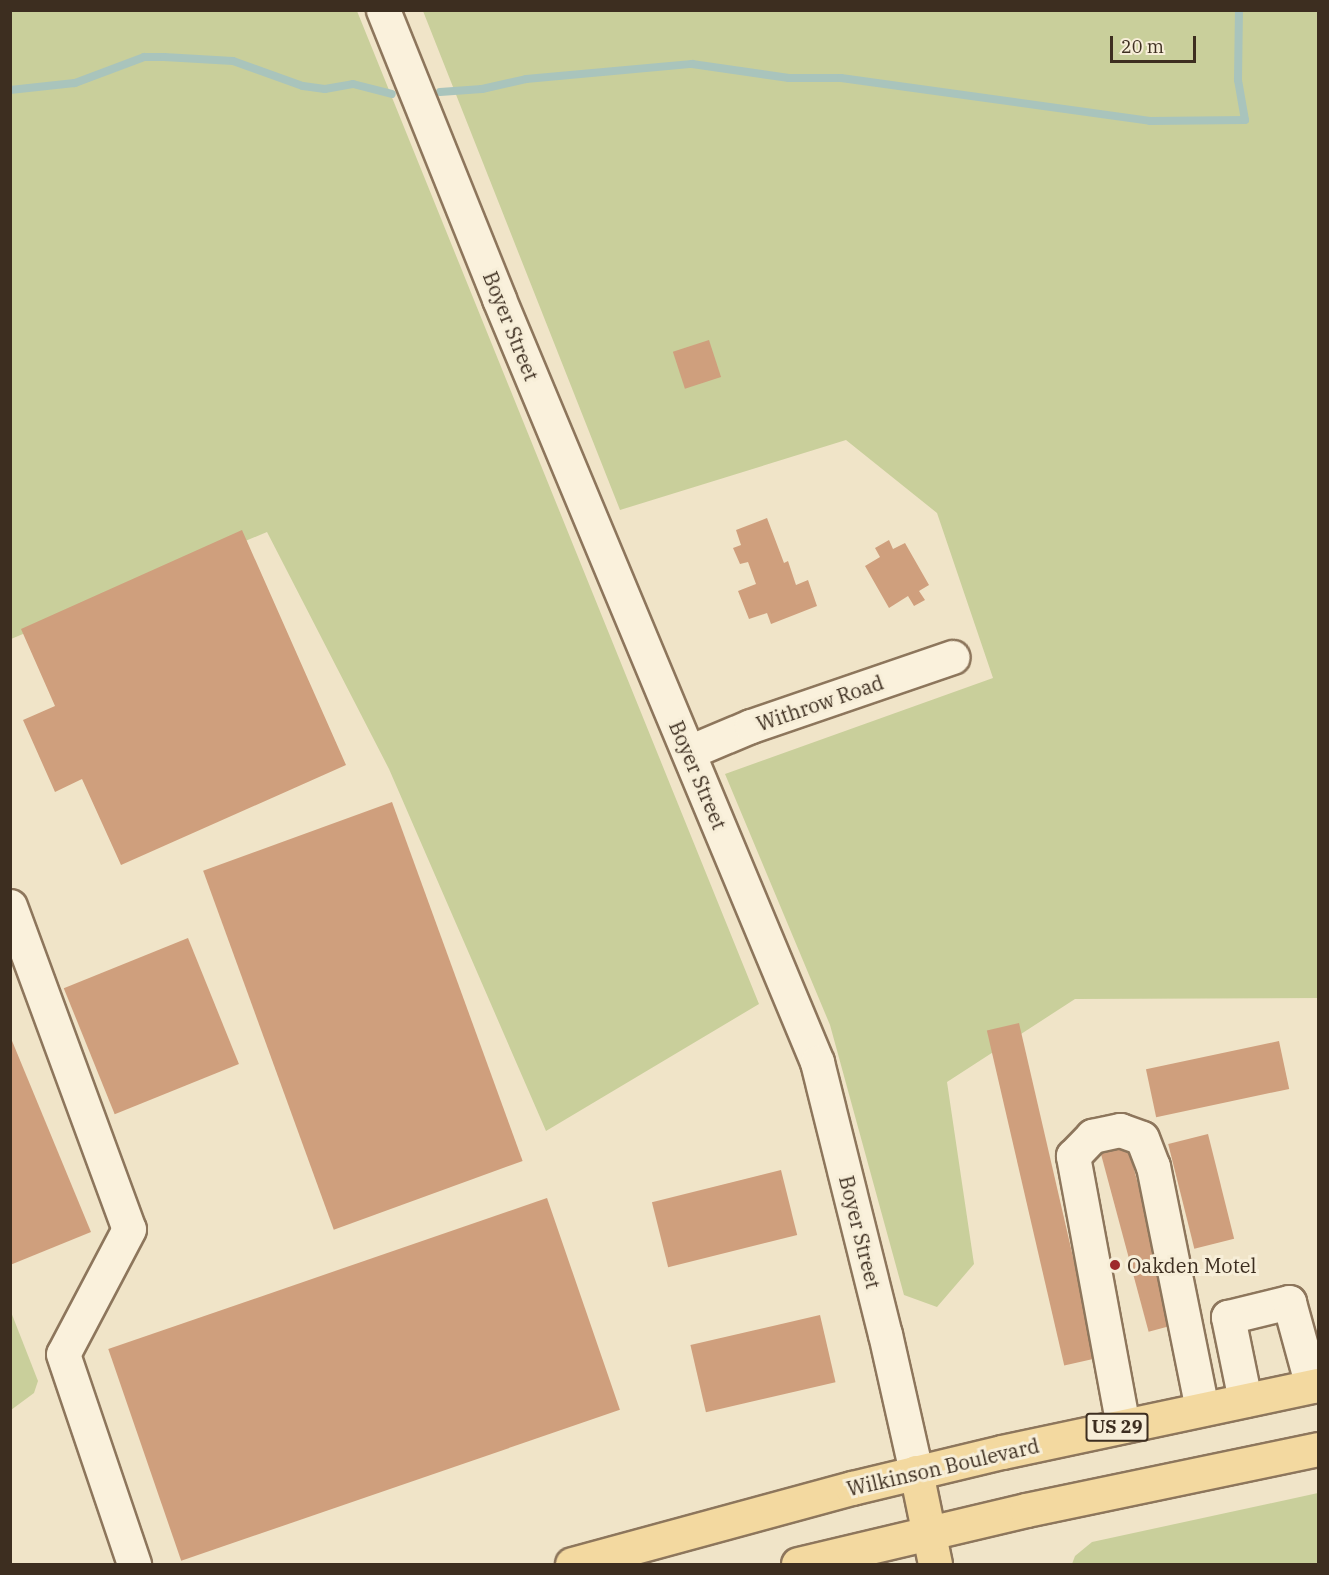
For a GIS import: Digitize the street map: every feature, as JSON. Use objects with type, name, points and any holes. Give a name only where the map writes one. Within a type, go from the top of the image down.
[{"type":"main road","name":"Wilkinson Boulevard","points":[[572,1564],[810,1498],[916,1472],[1315,1385]]},
{"type":"main road","points":[[798,1564],[932,1549],[1126,1488],[1318,1449]]},
{"type":"main road","name":"Boyer Street","points":[[916,1472],[932,1549]]},
{"type":"street","name":"Boyer Street","points":[[383,10],[499,299],[817,1062],[885,1334],[916,1472]]},
{"type":"street","name":"Withrow Road","points":[[689,752],[751,726],[953,657]]},
{"type":"street","points":[[10,906],[129,1229],[63,1354],[134,1564]]},
{"type":"street","points":[[1123,1426],[1073,1156],[1092,1136],[1120,1130],[1142,1138],[1153,1166],[1202,1409]]},
{"type":"street","points":[[1245,1400],[1228,1317],[1289,1302],[1315,1385]]},
{"type":"green space","points":[[11,11],[357,11],[759,1004],[546,1131],[389,769],[267,532],[11,639]]},
{"type":"green space","points":[[423,11],[1318,11],[1318,998],[1075,999],[947,1082],[974,1264],[937,1307],[904,1295],[830,1025],[725,774],[993,678],[937,513],[846,440],[620,510]]},
{"type":"green space","points":[[11,1312],[38,1381],[34,1393],[11,1410]]},
{"type":"green space","points":[[1318,1493],[1318,1564],[1072,1564],[1075,1556],[1092,1542]]},
{"type":"building","points":[[709,340],[721,377],[685,389],[673,352]]},
{"type":"building","points":[[767,518],[784,563],[788,561],[796,585],[808,580],[817,606],[771,624],[767,613],[749,619],[738,591],[756,584],[748,562],[740,564],[733,548],[741,545],[736,530]]},
{"type":"building","points":[[242,530],[346,765],[121,865],[82,779],[55,792],[23,720],[55,706],[21,629]]},
{"type":"building","points":[[889,540],[893,549],[905,543],[929,585],[919,591],[925,600],[914,606],[908,596],[889,608],[865,566],[880,557],[875,548]]},
{"type":"building","points":[[392,802],[523,1161],[334,1230],[203,871]]},
{"type":"building","points":[[188,938],[239,1064],[115,1114],[64,988]]},
{"type":"building","points":[[1019,1023],[1096,1358],[1064,1366],[987,1030]]},
{"type":"building","points":[[10,1036],[91,1232],[10,1265]]},
{"type":"building","points":[[1279,1041],[1289,1089],[1156,1117],[1146,1069]]},
{"type":"building","points":[[1208,1134],[1234,1239],[1194,1249],[1168,1144]]},
{"type":"building","points":[[1127,1143],[1176,1325],[1149,1332],[1100,1150]]},
{"type":"building","points":[[781,1170],[797,1235],[668,1267],[652,1202]]},
{"type":"building","points":[[547,1198],[620,1410],[181,1561],[108,1349]]},
{"type":"building","points":[[820,1315],[836,1382],[706,1412],[690,1345]]},
{"type":"waterway","points":[[440,92],[482,89],[526,79],[692,64],[789,78],[841,78],[1150,121],[1245,120],[1238,80],[1239,10]]},
{"type":"waterway","points":[[10,90],[75,83],[144,57],[164,57],[233,61],[303,86],[325,89],[353,84],[392,94]]},
{"type":"place","name":"Oakden Motel","points":[[1115,1265]]}]
